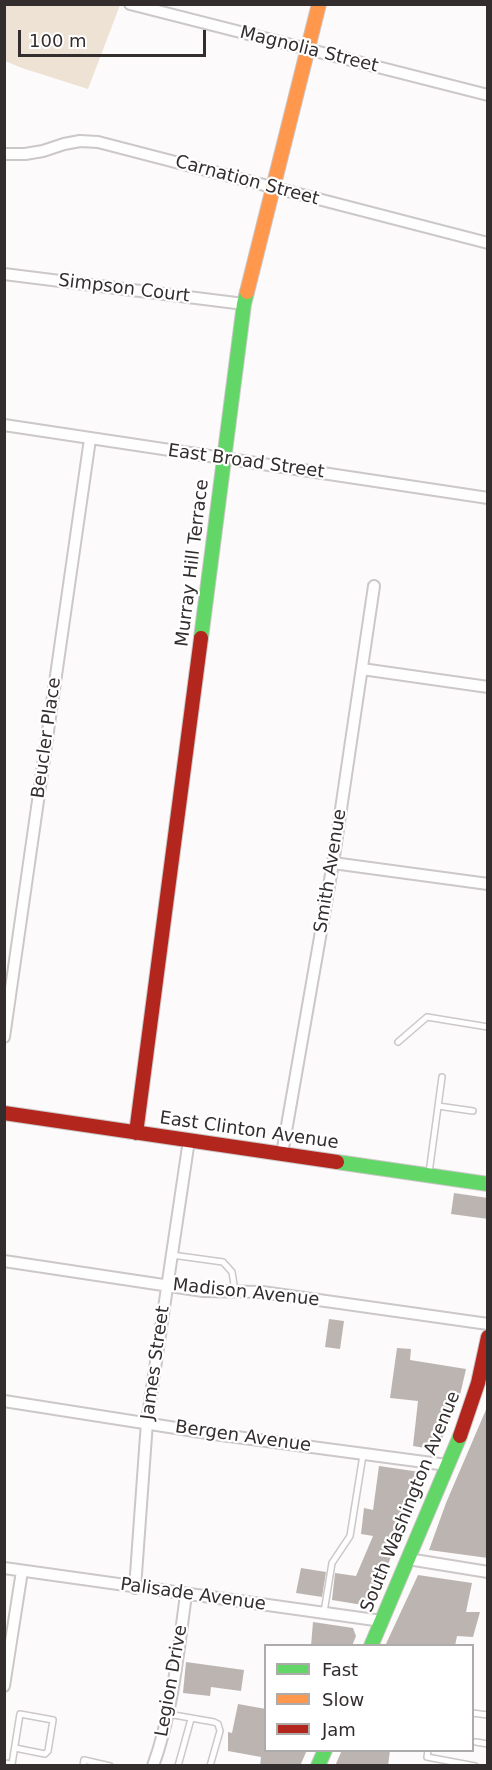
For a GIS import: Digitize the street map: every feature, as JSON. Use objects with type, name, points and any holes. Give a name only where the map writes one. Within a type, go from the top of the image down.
[{"type":"street","name":"Magnolia Street","points":[[130,4],[488,95]]},
{"type":"street","name":"Murray Hill Terrace","points":[[136,1133],[244,304],[319,4]]},
{"type":"street","name":"Carnation Street","points":[[4,154],[43,151],[80,141],[98,142],[488,243]]},
{"type":"street","name":"Simpson Court","points":[[4,274],[244,304]]},
{"type":"street","name":"East Broad Street","points":[[4,425],[488,498]]},
{"type":"street","name":"Beucler Place","points":[[4,1037],[90,439]]},
{"type":"street","name":"Smith Avenue","points":[[282,1154],[333,863],[374,586]]},
{"type":"street","points":[[362,669],[488,687]]},
{"type":"street","points":[[333,863],[488,884]]},
{"type":"street","name":"East Clinton Avenue","points":[[4,1113],[488,1184]]},
{"type":"street","name":"James Street","points":[[135,1587],[147,1422],[189,1140]]},
{"type":"street","name":"Madison Avenue","points":[[4,1261],[204,1291],[262,1292],[488,1324]]},
{"type":"street","name":"South Washington Avenue","points":[[372,1644],[483,1384],[488,1337]]},
{"type":"street","name":"Bergen Avenue","points":[[4,1401],[214,1434],[447,1465]]},
{"type":"street","points":[[408,1559],[488,1572]]},
{"type":"street","name":"Palisade Avenue","points":[[4,1568],[382,1621]]},
{"type":"street","points":[[4,1686],[22,1571]]},
{"type":"street","name":"Legion Drive","points":[[153,1766],[168,1714],[186,1595]]},
{"type":"street","points":[[318,1766],[324,1752]]},
{"type":"lane","points":[[398,1042],[427,1017],[488,1027]]},
{"type":"lane","points":[[428,1175],[442,1077]]},
{"type":"lane","points":[[438,1106],[473,1111]]},
{"type":"lane","points":[[172,1255],[223,1262],[232,1272],[235,1292]]},
{"type":"lane","points":[[323,1614],[330,1568],[350,1536],[363,1454]]},
{"type":"lane","points":[[4,1763],[12,1764],[20,1714],[53,1720],[48,1751],[45,1754],[15,1748]]},
{"type":"lane","points":[[168,1714],[214,1722],[220,1727],[210,1766]]},
{"type":"lane","points":[[178,1766],[190,1719]]},
{"type":"lane","points":[[476,1742],[488,1744]]},
{"type":"lane","points":[[428,1752],[427,1757],[475,1766]]},
{"type":"lane","points":[[84,1763],[110,1766]]},
{"type":"shaded area","points":[[4,5],[120,5],[88,89],[5,61]]},
{"type":"building","points":[[454,1193],[488,1198],[488,1219],[451,1214]]},
{"type":"building","points":[[329,1319],[344,1321],[340,1349],[325,1347]]},
{"type":"building","points":[[397,1348],[411,1349],[410,1360],[466,1369],[460,1395],[439,1446],[431,1449],[413,1446],[418,1401],[390,1398]]},
{"type":"building","points":[[488,1405],[488,1558],[429,1550],[446,1503]]},
{"type":"building","points":[[379,1466],[420,1472],[423,1477],[373,1602],[369,1606],[332,1600],[335,1573],[356,1576],[373,1536],[361,1534],[364,1508],[373,1510]]},
{"type":"building","points":[[301,1568],[326,1572],[322,1597],[296,1593]]},
{"type":"building","points":[[418,1575],[472,1583],[466,1612],[480,1612],[473,1637],[457,1636],[455,1644],[386,1644]]},
{"type":"building","points":[[313,1622],[353,1628],[356,1636],[353,1644],[311,1644]]},
{"type":"building","points":[[186,1662],[244,1670],[241,1691],[211,1687],[210,1696],[183,1693]]},
{"type":"building","points":[[238,1704],[264,1709],[264,1752],[306,1752],[300,1766],[260,1766],[261,1757],[228,1751],[228,1732],[232,1733]]},
{"type":"building","points":[[341,1752],[390,1752],[388,1766],[335,1766]]},
{"type":"traffic: fast","points":[[201,638],[247,292]]},
{"type":"traffic: fast","points":[[337,1162],[488,1184]]},
{"type":"traffic: fast","points":[[372,1644],[460,1436]]},
{"type":"traffic: fast","points":[[318,1766],[324,1752]]},
{"type":"traffic: slow","points":[[247,292],[319,4]]},
{"type":"traffic: jam","points":[[136,1133],[201,638]]},
{"type":"traffic: jam","points":[[4,1113],[337,1162]]},
{"type":"traffic: jam","points":[[460,1436],[478,1383],[488,1337]]}]
